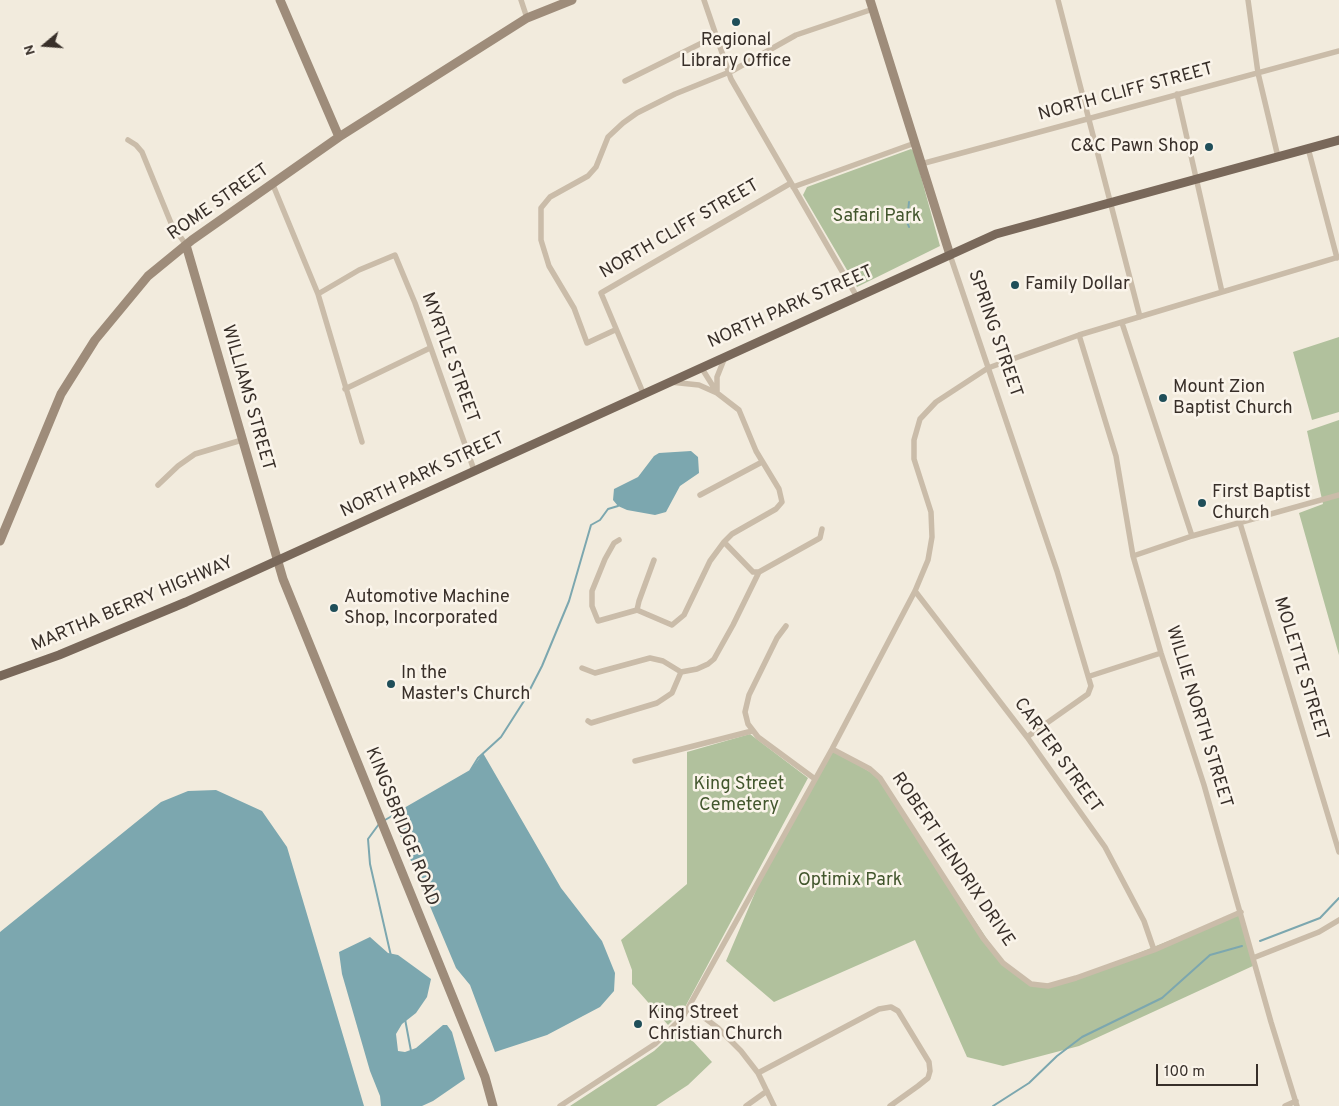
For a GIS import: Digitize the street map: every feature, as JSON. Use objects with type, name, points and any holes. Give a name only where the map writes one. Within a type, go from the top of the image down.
[{"type":"main road","name":"NORTH PARK STREET","points":[[277,561],[996,234],[1339,140]]},
{"type":"main road","name":"MARTHA BERRY HIGHWAY","points":[[0,676],[59,655],[277,561]]},
{"type":"street","points":[[280,0],[339,137]]},
{"type":"street","points":[[521,0],[527,18]]},
{"type":"street","name":"ROME STREET","points":[[0,541],[52,415],[88,350],[118,310],[148,276],[186,245],[339,137],[527,18],[572,0]]},
{"type":"street","points":[[704,0],[728,72],[857,297]]},
{"type":"street","points":[[1058,0],[1140,317]]},
{"type":"street","points":[[1248,0],[1258,73],[1278,157]]},
{"type":"street","points":[[615,330],[587,343],[574,308],[548,266],[542,240],[541,208],[550,197],[588,176],[596,167],[608,137],[623,123],[675,94],[728,72],[796,35],[871,4]]},
{"type":"street","name":"SPRING STREET","points":[[871,4],[950,255],[1058,570],[1090,676]]},
{"type":"street","points":[[625,81],[716,36]]},
{"type":"street","name":"NORTH CLIFF STREET","points":[[921,164],[1339,52]]},
{"type":"street","points":[[1177,94],[1195,180],[1222,292]]},
{"type":"street","points":[[128,140],[136,144],[142,152],[170,223],[186,245]]},
{"type":"street","name":"NORTH CLIFF STREET","points":[[644,394],[615,330],[601,293],[792,185],[915,142]]},
{"type":"street","points":[[560,1106],[655,1044],[675,1026],[690,1007],[832,748],[915,591],[928,560],[932,537],[931,512],[914,459],[916,433],[920,419],[936,402],[988,368],[1079,336],[1338,258],[1308,148]]},
{"type":"street","points":[[273,185],[318,294],[362,442]]},
{"type":"street","name":"WILLIAMS STREET","points":[[186,245],[277,561]]},
{"type":"street","name":"MYRTLE STREET","points":[[318,294],[359,270],[395,256],[474,470]]},
{"type":"street","points":[[1122,323],[1192,536]]},
{"type":"street","name":"WILLIE NORTH STREET","points":[[1079,336],[1116,456],[1133,556],[1161,653],[1204,784],[1253,958],[1297,1104]]},
{"type":"street","points":[[345,389],[430,348]]},
{"type":"street","points":[[717,393],[717,377],[725,357]]},
{"type":"street","points":[[701,367],[717,393]]},
{"type":"street","points":[[619,540],[614,543],[605,560],[592,591],[592,606],[598,622],[638,610],[672,625],[678,621],[689,606],[710,562],[724,542],[732,534],[776,509],[782,502],[779,489],[762,462],[739,410],[717,393],[699,385],[670,382]]},
{"type":"street","points":[[158,484],[195,454],[242,440]]},
{"type":"street","points":[[700,495],[762,462]]},
{"type":"street","points":[[1133,556],[1192,536],[1339,496]]},
{"type":"street","name":"MOLETTE STREET","points":[[1240,523],[1339,852]]},
{"type":"street","points":[[582,668],[594,673],[650,658],[663,661],[681,672],[697,670],[714,659],[758,572],[820,538],[822,529]]},
{"type":"street","points":[[724,542],[753,572],[758,572]]},
{"type":"street","points":[[638,610],[638,601],[654,560]]},
{"type":"street","name":"KINGSBRIDGE ROAD","points":[[277,561],[322,680],[484,1077],[493,1106]]},
{"type":"street","name":"CARTER STREET","points":[[915,591],[1027,737],[1105,847],[1144,921],[1154,950]]},
{"type":"street","points":[[786,626],[777,638],[749,695],[745,710],[748,724],[752,731],[778,754],[815,779]]},
{"type":"street","points":[[1027,737],[1088,694],[1092,686],[1090,676],[1161,653]]},
{"type":"street","points":[[588,722],[657,703],[672,693],[681,672]]},
{"type":"street","points":[[635,761],[752,731]]},
{"type":"street","name":"ROBERT HENDRIX DRIVE","points":[[832,748],[870,769],[880,778],[983,938],[1003,963],[1031,984],[1048,986],[1154,950],[1241,912]]},
{"type":"street","points":[[1253,958],[1319,932],[1339,920]]},
{"type":"street","points":[[690,1007],[718,1028],[741,1051],[758,1073],[774,1106]]},
{"type":"street","points":[[758,1073],[879,1009],[891,1008],[898,1012],[929,1062],[930,1071],[928,1078],[890,1106]]},
{"type":"street","points":[[746,1106],[767,1091]]},
{"type":"street","points":[[1284,1106],[1297,1104]]},
{"type":"green space","name":"Safari Park","points":[[911,149],[914,151],[940,246],[857,287],[803,195],[807,187]]},
{"type":"green space","points":[[1339,337],[1339,412],[1312,420],[1293,352]]},
{"type":"green space","points":[[1339,420],[1339,655],[1299,513],[1323,504],[1307,431]]},
{"type":"green space","name":"King Street Cemetery","points":[[750,734],[808,778],[684,1009],[668,1025],[632,984],[632,970],[621,940],[687,884],[687,752]]},
{"type":"green space","name":"Optimix Park","points":[[832,749],[880,778],[1003,963],[1031,984],[1048,986],[1076,978],[1241,912],[1255,965],[1079,1046],[1003,1066],[967,1057],[915,940],[774,1002],[726,961],[766,867]]},
{"type":"green space","points":[[680,1027],[712,1062],[688,1085],[656,1106],[570,1106],[654,1051]]},
{"type":"water","points":[[691,451],[698,457],[699,473],[680,486],[666,512],[655,515],[627,510],[618,506],[613,500],[614,489],[638,477],[654,456],[659,453]]},
{"type":"water","points":[[483,753],[561,888],[602,941],[615,973],[614,991],[600,1007],[547,1035],[495,1052],[470,985],[456,968],[392,816],[470,771]]},
{"type":"water","points":[[216,790],[262,811],[287,847],[364,1106],[0,1106],[0,932],[161,802],[188,791]]},
{"type":"water","points":[[370,937],[388,953],[398,955],[431,979],[427,997],[416,1013],[402,1024],[396,1034],[398,1051],[405,1052],[416,1048],[443,1025],[447,1025],[452,1032],[465,1079],[433,1101],[422,1106],[381,1106],[380,1096],[370,1071],[342,974],[339,952]]},
{"type":"waterway","points":[[909,202],[907,222],[909,227]]},
{"type":"waterway","points":[[385,820],[470,771],[478,758],[501,737],[524,701],[542,666],[569,601],[591,525],[600,520],[608,509],[618,506]]},
{"type":"waterway","points":[[379,824],[368,839],[370,864],[391,956]]},
{"type":"waterway","points":[[1260,941],[1320,918],[1339,898]]},
{"type":"waterway","points":[[993,1106],[1029,1083],[1057,1056],[1082,1037],[1162,998],[1210,955],[1242,946]]},
{"type":"waterway","points":[[405,1019],[411,1051]]},
{"type":"place","name":"Regional Library Office","points":[[736,22]]},
{"type":"place","name":"C&C Pawn Shop","points":[[1209,147]]},
{"type":"place","name":"Family Dollar","points":[[1015,285]]},
{"type":"place","name":"Mount Zion Baptist Church","points":[[1163,398]]},
{"type":"place","name":"First Baptist Church","points":[[1202,503]]},
{"type":"place","name":"Automotive Machine Shop, Incorporated","points":[[334,608]]},
{"type":"place","name":"In the Master's Church","points":[[391,684]]},
{"type":"place","name":"King Street Christian Church","points":[[638,1024]]}]
